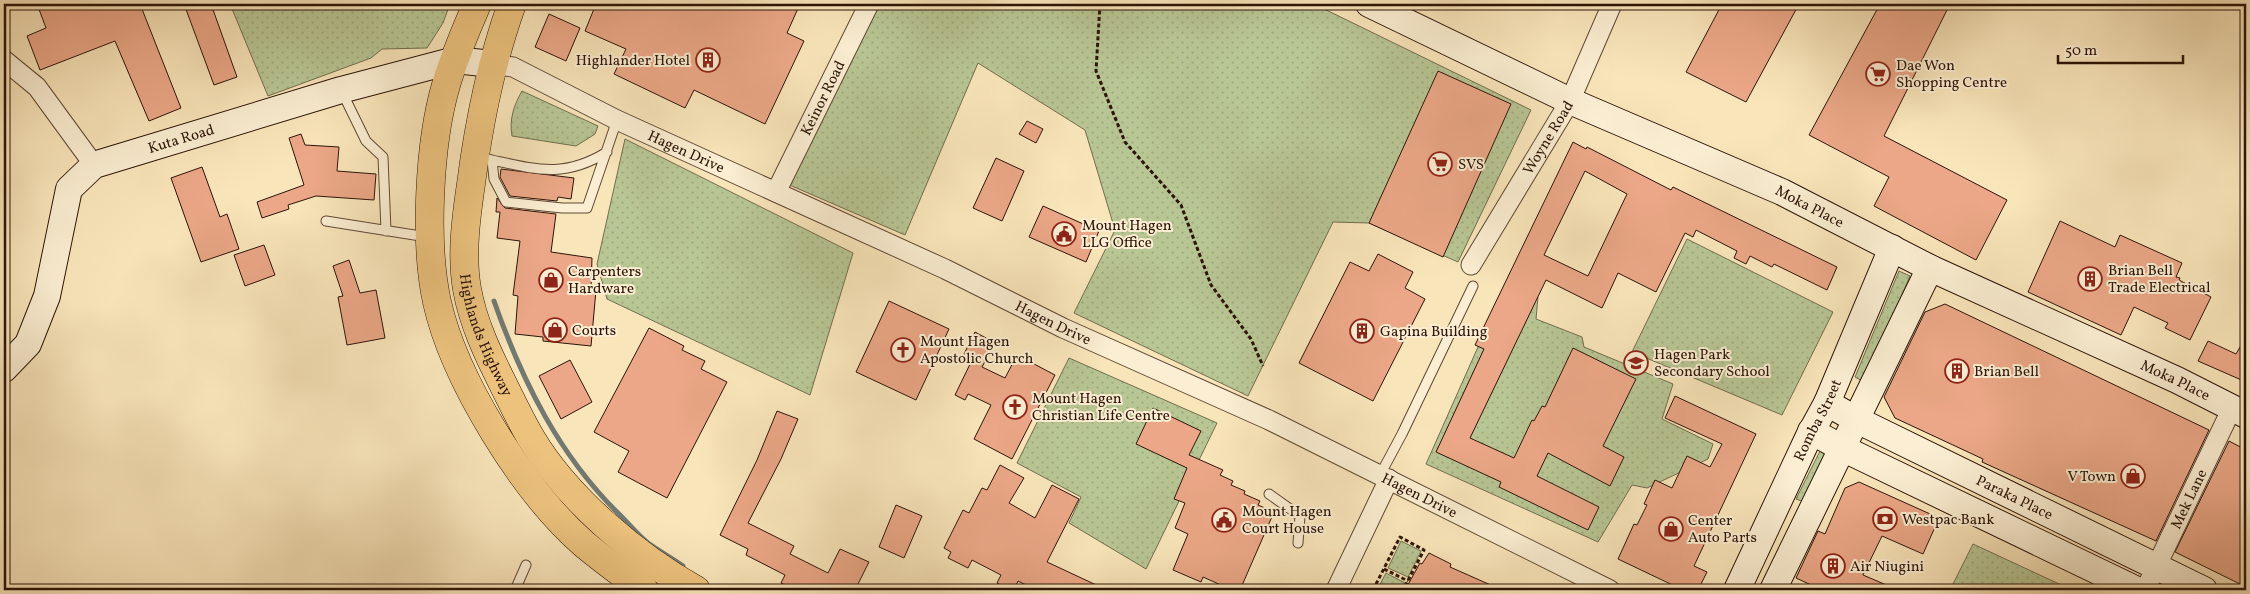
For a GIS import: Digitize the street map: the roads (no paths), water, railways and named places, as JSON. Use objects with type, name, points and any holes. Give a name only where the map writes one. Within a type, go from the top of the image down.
[{"type":"main road","name":"Highlands Highway","points":[[477,4],[446,86],[437,134],[431,185],[429,237],[437,302],[454,359],[501,444],[547,506],[583,543],[644,590]]},
{"type":"main road","name":"Highlands Highway","points":[[512,4],[492,64],[484,157],[464,231],[467,289],[483,344],[531,439],[568,488],[603,524],[672,577],[696,590]]},
{"type":"street","name":"Keinor Road","points":[[776,192],[869,4]]},
{"type":"street","name":"Moka Place","points":[[1369,4],[1570,101],[1782,192],[1930,268],[2177,380],[2239,411]]},
{"type":"street","name":"Woyne Road","points":[[1471,265],[1570,101],[1612,4]]},
{"type":"street","points":[[4,60],[37,87],[94,165]]},
{"type":"street","name":"Kuta Road","points":[[4,370],[28,344],[47,296],[69,189],[94,165],[341,90],[456,60],[492,64]]},
{"type":"street","name":"Hagen Drive","points":[[492,64],[513,67],[617,120],[945,269],[1064,328],[1269,420],[1610,590]]},
{"type":"street","name":"Romba Street","points":[[1737,590],[1811,431],[1827,404],[1892,248]]},
{"type":"street","points":[[1773,590],[1930,268]]},
{"type":"street","name":"Paraka Place","points":[[1827,404],[2151,579],[2204,590]]},
{"type":"street","name":"Mek Lane","points":[[2151,579],[2239,411]]},
{"type":"street","name":"Paraka Place","points":[[1811,431],[1842,448],[2137,590]]},
{"type":"street","points":[[1336,590],[1384,477]]},
{"type":"lane","points":[[341,90],[366,140],[382,157],[386,231]]},
{"type":"lane","points":[[484,157],[506,202],[562,208],[587,208],[617,120]]},
{"type":"lane","points":[[484,157],[555,171],[588,164],[607,152]]},
{"type":"lane","points":[[326,221],[429,237]]},
{"type":"lane","points":[[1384,477],[1402,434],[1473,286]]},
{"type":"lane","points":[[1269,494],[1300,516],[1298,543]]},
{"type":"lane","points":[[515,590],[526,565]]},
{"type":"waterway","points":[[494,301],[530,389],[561,443],[579,469],[641,537],[683,566]]},
{"type":"place","name":"Highlander Hotel","points":[[708,60]]},
{"type":"place","name":"Dae Won Shopping Centre","points":[[1878,74]]},
{"type":"place","name":"SVS","points":[[1440,164]]},
{"type":"place","name":"Mount Hagen LLG Office","points":[[1064,234]]},
{"type":"place","name":"Brian Bell Trade Electrical","points":[[2090,279]]},
{"type":"place","name":"Carpenters Hardware","points":[[551,280]]},
{"type":"place","name":"Courts","points":[[555,330]]},
{"type":"place","name":"Gapina Building","points":[[1362,331]]},
{"type":"place","name":"Mount Hagen Apostolic Church","points":[[903,350]]},
{"type":"place","name":"Hagen Park Secondary School","points":[[1636,363]]},
{"type":"place","name":"Brian Bell","points":[[1957,371]]},
{"type":"place","name":"Mount Hagen Christian Life Centre","points":[[1015,407]]},
{"type":"place","name":"V Town","points":[[2133,476]]},
{"type":"place","name":"Westpac Bank","points":[[1885,519]]},
{"type":"place","name":"Mount Hagen Court House","points":[[1224,520]]},
{"type":"place","name":"Center Auto Parts","points":[[1671,529]]},
{"type":"place","name":"Air Niugini","points":[[1833,566]]}]
